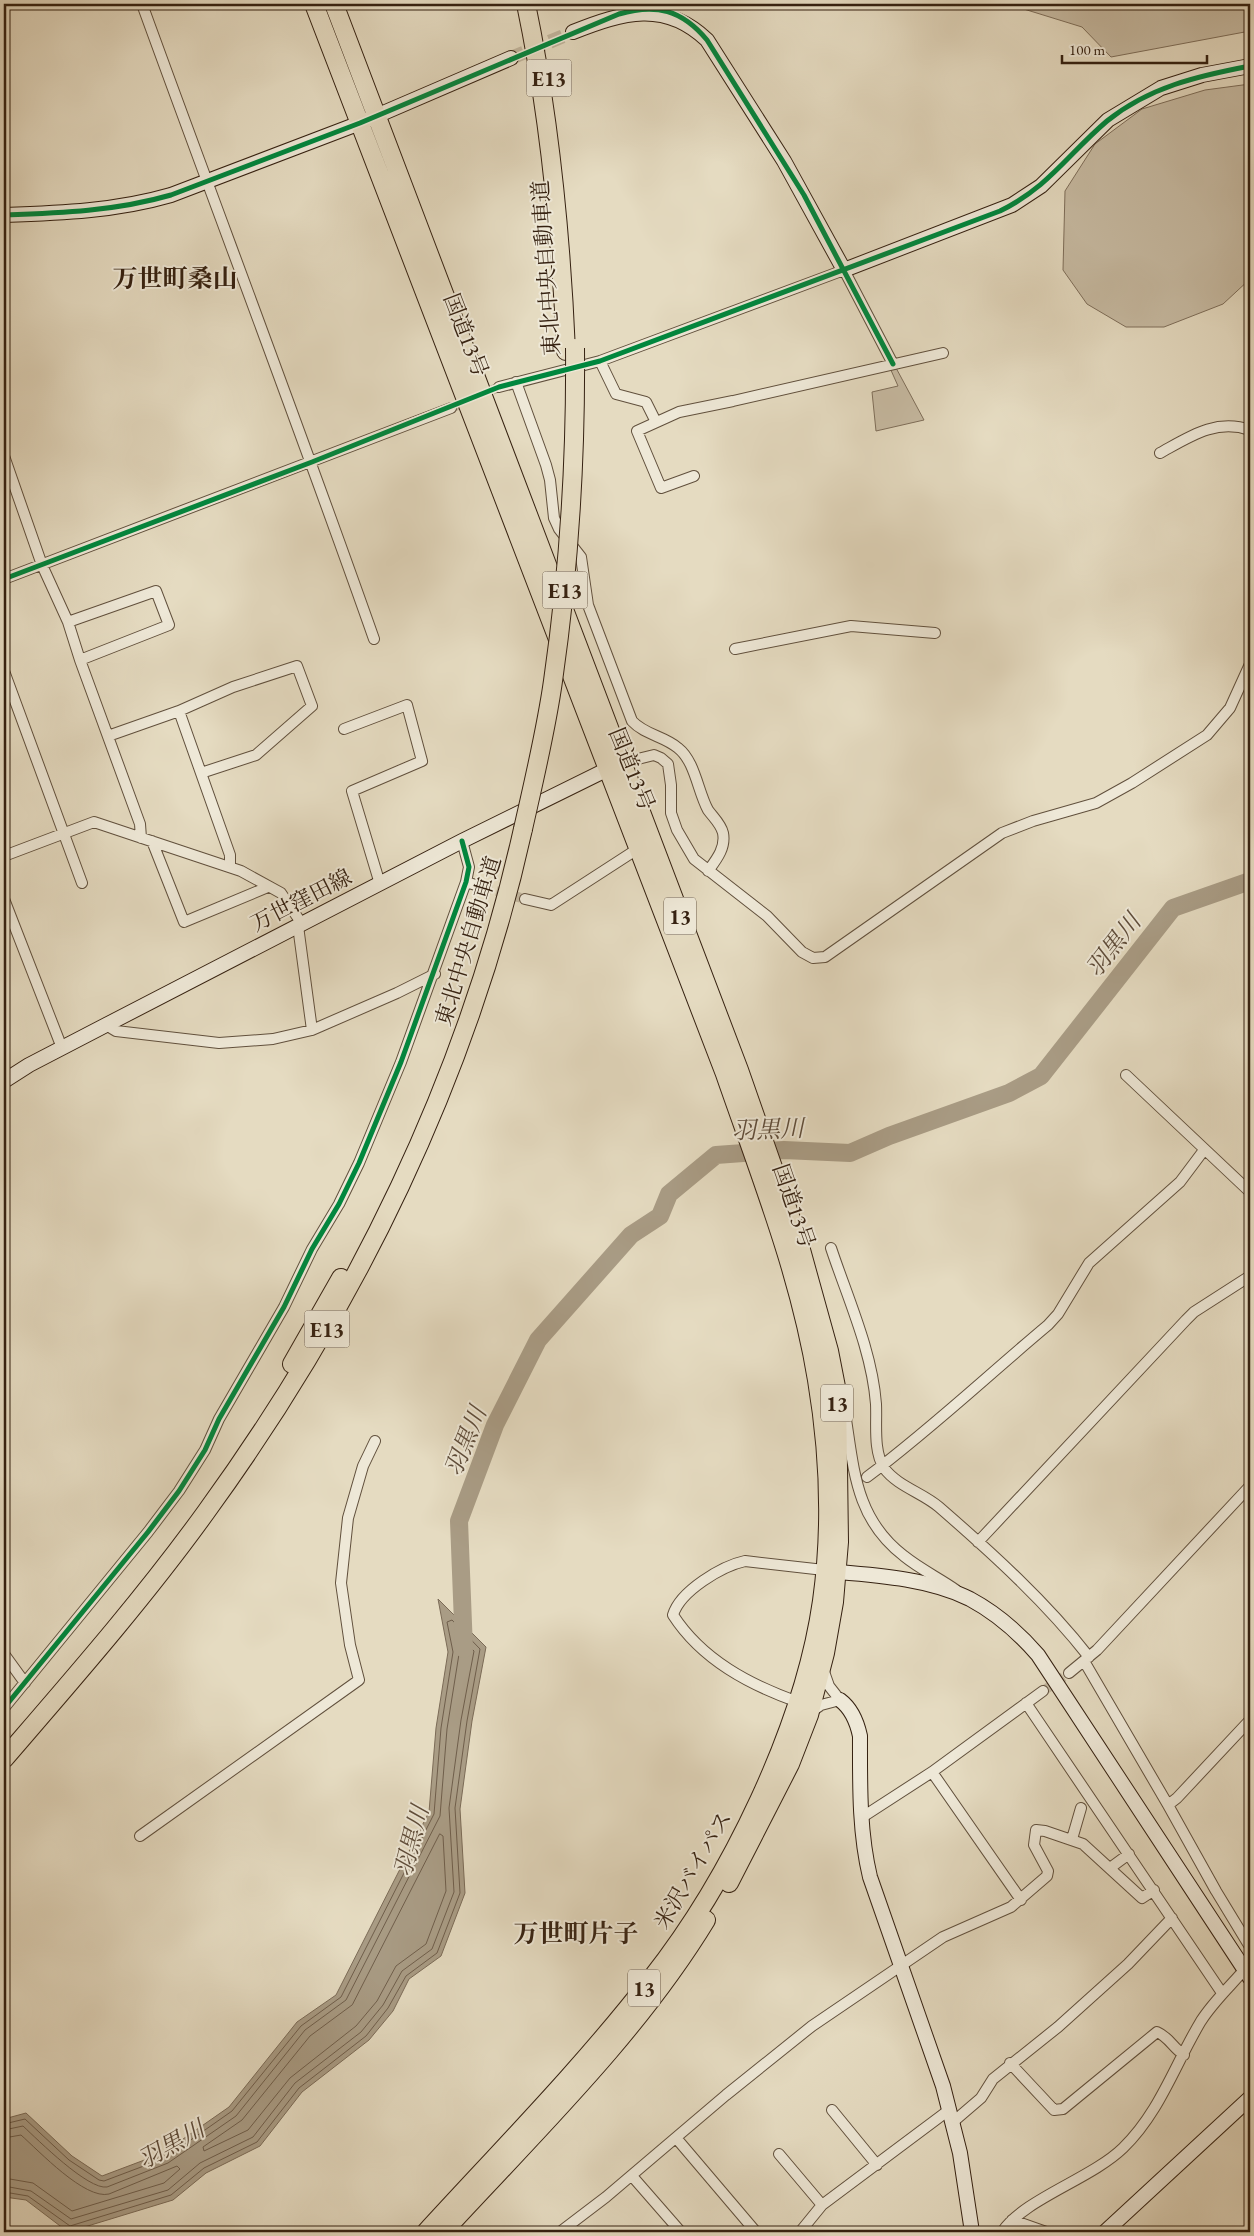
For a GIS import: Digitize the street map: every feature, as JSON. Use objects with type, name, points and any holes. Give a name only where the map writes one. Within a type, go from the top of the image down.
[{"type":"highway","name":"国道13号","points":[[314,4],[614,766],[732,1072],[791,1242],[833,1373],[837,1392],[839,1442],[831,1571]]},
{"type":"highway","name":"国道13号","points":[[334,4],[377,115],[614,766],[639,848],[732,1072]]},
{"type":"highway","name":"東北中央自動車道","points":[[526,4],[552,155],[571,349]]},
{"type":"highway","name":"東北中央自動車道","points":[[4,1759],[103,1643],[205,1514],[256,1442],[329,1324],[365,1259],[403,1181],[438,1102],[464,1034],[505,907],[518,829],[553,682],[567,574],[575,423],[571,349],[570,255],[560,153],[536,4]]},
{"type":"highway","name":"東北中央自動車道","points":[[4,1744],[150,1568],[218,1476],[245,1438],[295,1359],[357,1250],[394,1175],[453,1030],[518,829]]},
{"type":"highway","name":"国道13号","points":[[791,1242],[820,1398],[826,1463],[827,1541],[831,1571]]},
{"type":"highway","name":"米沢バイパス","points":[[426,2232],[614,2025],[653,1977],[708,1896],[754,1810],[822,1664],[831,1571]]},
{"type":"highway","name":"米沢バイパス","points":[[443,2232],[623,2036],[694,1941],[744,1855],[790,1764],[803,1708],[811,1653],[822,1600],[831,1571]]},
{"type":"street","points":[[142,4],[312,462],[374,638]]},
{"type":"street","points":[[573,32],[619,14],[647,8],[672,13],[685,18],[697,28],[707,40],[784,161],[893,364]]},
{"type":"street","points":[[4,215],[91,211],[129,206],[171,194],[360,123],[511,58]]},
{"type":"street","points":[[499,387],[600,361],[1012,205],[1041,186],[1108,120],[1161,88],[1202,75],[1250,66]]},
{"type":"street","points":[[694,476],[661,488],[637,431],[679,412],[942,353]]},
{"type":"street","points":[[600,361],[616,394],[646,402],[656,422]]},
{"type":"street","points":[[516,382],[548,472],[554,518],[559,529],[581,557],[588,605],[629,715],[641,730],[679,748],[693,772],[708,810],[723,833],[723,844],[719,856],[708,871]]},
{"type":"street","points":[[4,579],[451,408]]},
{"type":"street","points":[[1160,453],[1196,433],[1218,426],[1242,427],[1250,430]]},
{"type":"street","points":[[4,456],[42,565],[68,622],[140,824],[141,838]]},
{"type":"street","points":[[68,622],[156,591],[169,625],[80,660]]},
{"type":"street","points":[[735,649],[850,626],[935,633]]},
{"type":"street","points":[[614,766],[654,755],[668,764],[671,778],[671,813],[677,830],[694,859],[767,916],[802,952],[813,958],[825,957],[1002,833],[1033,821],[1072,812],[1096,803],[1132,783],[1207,735],[1230,708],[1250,664]]},
{"type":"street","points":[[108,736],[179,711],[233,687],[297,666],[312,706],[256,755],[201,773]]},
{"type":"street","points":[[4,671],[82,883]]},
{"type":"street","points":[[344,729],[407,705],[422,761],[352,791],[380,884]]},
{"type":"street","points":[[179,711],[230,855],[230,868]]},
{"type":"street","name":"万世窪田線","points":[[4,1081],[62,1048],[462,841],[614,766]]},
{"type":"street","points":[[4,856],[94,822],[230,868],[262,881],[268,887],[280,893],[300,925],[312,1030]]},
{"type":"street","points":[[152,841],[184,922],[268,887]]},
{"type":"street","points":[[4,1708],[179,1491],[205,1450],[219,1419],[284,1307],[312,1249],[339,1204],[359,1163],[402,1062],[466,882],[469,867],[462,841]]},
{"type":"street","points":[[525,899],[551,905],[639,848]]},
{"type":"street","points":[[466,882],[482,887]]},
{"type":"street","points":[[4,899],[62,1048]]},
{"type":"street","points":[[106,1025],[116,1031],[218,1043],[273,1039],[312,1030],[397,993],[434,974]]},
{"type":"street","points":[[1126,1075],[1250,1192]]},
{"type":"street","points":[[867,1477],[919,1438],[954,1404],[1048,1326],[1058,1314],[1089,1263],[1180,1182],[1204,1150]]},
{"type":"street","points":[[830,1248],[870,1370],[876,1405],[877,1437],[883,1466],[899,1482],[937,1505],[1058,1619],[1086,1659],[1216,1891],[1250,1947]]},
{"type":"street","points":[[978,1542],[1194,1312],[1250,1276]]},
{"type":"street","points":[[833,1373],[843,1399],[858,1490],[869,1517],[880,1532],[903,1556],[1006,1623],[1038,1655],[1249,1970],[1222,1994],[1200,2023],[1166,2090],[1135,2135],[1123,2148],[1093,2172],[1012,2220],[1002,2232]]},
{"type":"street","points":[[140,1836],[360,1680],[350,1645],[340,1583],[348,1518],[363,1466],[375,1441]]},
{"type":"street","points":[[1068,1673],[1086,1659],[1250,1486]]},
{"type":"street","points":[[840,1700],[803,1708],[727,1670],[682,1628],[673,1615],[676,1606],[698,1584],[734,1563],[745,1561],[920,1583],[969,1599]]},
{"type":"street","points":[[4,1654],[25,1683]]},
{"type":"street","points":[[822,1664],[829,1686],[852,1714],[858,1725],[860,1736],[861,1818],[865,1858],[900,1966],[933,2057],[951,2116],[960,2153],[972,2232]]},
{"type":"street","points":[[861,1818],[932,1772],[1043,1691]]},
{"type":"street","points":[[1026,1703],[1154,1890],[1222,1994]]},
{"type":"street","points":[[1168,1805],[1177,1798],[1250,1720]]},
{"type":"street","points":[[932,1772],[1021,1900]]},
{"type":"street","points":[[1072,1839],[1081,1808]]},
{"type":"street","points":[[560,2232],[632,2176],[726,2095],[812,2026],[943,1937],[1002,1912],[1021,1900],[1047,1876],[1048,1871],[1034,1845],[1036,1830],[1072,1839],[1083,1844],[1142,1898],[1154,1890]]},
{"type":"street","points":[[1110,1868],[1129,1854]]},
{"type":"street","points":[[800,2232],[822,2205],[877,2165],[981,2098],[993,2079],[1010,2063],[1058,2026],[1128,1964],[1172,1918]]},
{"type":"street","points":[[1010,2063],[1054,2110],[1063,2109],[1156,2032],[1166,2036],[1177,2050],[1184,2055]]},
{"type":"street","points":[[1105,2232],[1250,2098]]},
{"type":"street","points":[[832,2110],[877,2165]]},
{"type":"street","points":[[677,2139],[756,2232]]},
{"type":"street","points":[[779,2154],[822,2205]]},
{"type":"street","points":[[632,2176],[680,2232]]},
{"type":"street","points":[[1012,2220],[1046,2232]]},
{"type":"shaded area","points":[[990,4],[1250,4],[1250,31],[1111,57],[1082,27],[1014,6]]},
{"type":"shaded area","points":[[1250,84],[1250,279],[1223,304],[1164,327],[1126,327],[1087,304],[1063,270],[1065,191],[1095,144],[1142,109],[1205,90]]},
{"type":"shaded area","points":[[895,366],[924,420],[876,431],[872,392],[898,386],[890,368]]},
{"type":"water","points":[[438,1599],[486,1647],[472,1721],[460,1809],[465,1893],[441,1956],[409,1979],[393,2011],[369,2040],[302,2092],[260,2146],[206,2173],[173,2200],[68,2232],[26,2200],[4,2197],[4,2119],[26,2113],[72,2156],[102,2176],[163,2153],[229,2107],[297,2022],[336,1995],[429,1812],[436,1728],[448,1652]]},
{"type":"waterway","name":"羽黒川","points":[[464,1649],[459,1521],[495,1425],[538,1340],[631,1235],[660,1216],[669,1194],[716,1155],[784,1150],[850,1153],[889,1136],[1009,1093],[1041,1076],[1173,908],[1250,881]]},
{"type":"tunnel","points":[[511,58],[573,32]]},
{"type":"tunnel","points":[[451,408],[499,387]]},
{"type":"tunnel","points":[[482,887],[525,899]]},
{"type":"tunnel","points":[[1043,1691],[1069,1673]]},
{"type":"cycle path","points":[[4,215],[109,208],[171,195],[360,123],[619,14],[645,9],[657,9],[678,16],[688,22],[707,40],[804,195],[893,364]]},
{"type":"cycle path","points":[[4,579],[312,462],[499,387],[600,361],[1000,211],[1017,202],[1045,181],[1093,133],[1123,109],[1140,99],[1175,84],[1250,66]]},
{"type":"cycle path","points":[[4,1708],[148,1532],[179,1491],[205,1450],[219,1419],[284,1307],[312,1249],[339,1204],[359,1163],[401,1062],[466,882],[469,867],[462,841]]},
{"type":"district","name":"万世町桑山","points":[[175,278]]},
{"type":"district","name":"万世町片子","points":[[576,1933]]}]
